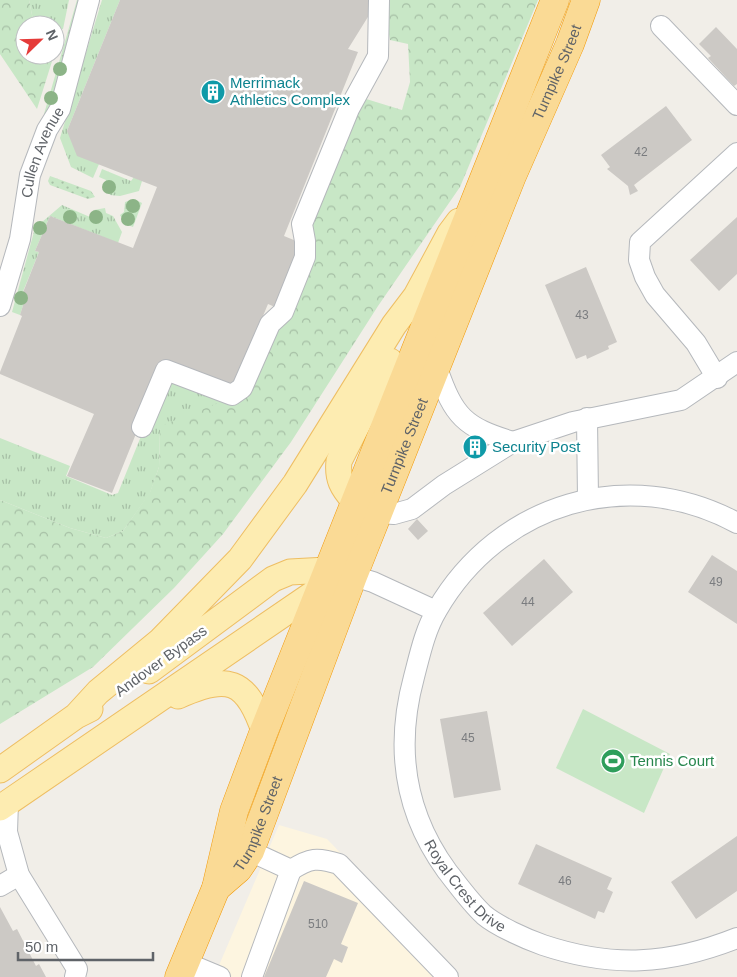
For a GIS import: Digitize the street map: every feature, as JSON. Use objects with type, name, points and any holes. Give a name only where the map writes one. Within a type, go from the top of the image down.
[{"type":"highway","name":"Turnpike Street","points":[[216,888],[238,869],[250,851],[333,578],[354,501],[555,0]]},
{"type":"highway","name":"Turnpike Street","points":[[182,970],[216,888],[234,810],[264,731],[333,578],[379,513],[512,176],[570,44],[586,0]]},
{"type":"highway","points":[[354,501],[379,513]]},
{"type":"main road","points":[[76,716],[98,692],[160,641],[240,559],[295,484],[394,325],[416,296],[450,233],[474,204]]},
{"type":"main road","points":[[354,501],[340,483],[338,475],[339,461],[407,326],[416,296]]},
{"type":"main road","name":"Andover Bypass","points":[[0,770],[76,716],[104,702],[273,579],[290,572],[333,578]]},
{"type":"main road","name":"Andover Bypass","points":[[4,805],[333,578]]},
{"type":"main road","points":[[134,716],[203,686],[230,684],[251,699],[264,731]]},
{"type":"street","name":"Cullen Avenue","points":[[0,306],[20,239],[30,175],[47,130],[60,109],[89,0]]},
{"type":"street","points":[[142,427],[166,370],[232,395],[242,388],[270,324],[282,312],[306,257],[302,224],[349,109],[378,56],[379,0]]},
{"type":"street","points":[[661,26],[737,105]]},
{"type":"street","points":[[717,378],[696,343],[655,295],[645,277],[639,260],[640,242],[737,152]]},
{"type":"street","points":[[379,513],[394,514],[412,509],[444,485],[513,442],[587,418],[681,400],[717,378],[737,362]]},
{"type":"street","points":[[437,368],[453,406],[465,422],[485,434],[513,442]]},
{"type":"street","points":[[587,418],[588,499]]},
{"type":"street","name":"Royal Crest Drive","points":[[737,523],[719,513],[680,501],[639,494],[588,499],[550,510],[507,533],[470,565],[436,611],[423,641],[404,722],[404,764],[414,807],[430,848],[484,915],[530,940],[574,956],[621,961],[664,959],[706,951],[737,938]]},
{"type":"street","points":[[333,578],[373,582],[436,611]]},
{"type":"street","points":[[4,805],[7,832],[20,875],[77,969],[75,977]]},
{"type":"street","points":[[250,851],[291,870]]},
{"type":"street","points":[[252,977],[291,870],[307,860],[324,859],[339,864],[448,977]]},
{"type":"street","points":[[0,886],[20,875]]},
{"type":"street","points":[[182,970],[220,977]]},
{"type":"shaded area","points":[[279,825],[327,839],[460,977],[214,977]]},
{"type":"green space","points":[[0,0],[29,0],[32,15],[15,15],[15,65],[51,65],[37,109],[0,54]]},
{"type":"green space","points":[[29,0],[69,0],[65,19],[65,15],[32,15]]},
{"type":"green space","points":[[77,0],[81,0],[65,57],[65,41]]},
{"type":"green space","points":[[102,0],[120,0],[67,131],[99,164],[93,178],[71,167],[60,138]]},
{"type":"green space","points":[[383,0],[538,0],[460,187],[378,306],[291,442],[223,534],[174,588],[93,667],[0,724],[0,500],[70,528],[106,538],[123,531],[150,492],[159,467],[160,430],[163,425],[246,392],[308,218],[363,98],[402,110],[410,82],[408,44],[390,40]]},
{"type":"green space","points":[[58,65],[63,65],[46,118],[44,114]]},
{"type":"green space","points":[[102,169],[131,181],[134,177],[142,181],[139,191],[120,196],[110,195],[104,186],[106,180],[99,177]]},
{"type":"green space","points":[[50,176],[91,191],[95,197],[88,199],[50,185],[48,181]]},
{"type":"green space","points":[[134,199],[142,203],[133,227],[125,224],[120,215],[124,212],[125,202]]},
{"type":"green space","points":[[62,205],[90,217],[94,210],[105,208],[106,213],[113,216],[122,232],[118,243],[50,216],[35,251],[39,252],[22,294],[26,296],[20,315],[12,312],[35,228]]},
{"type":"green space","points":[[165,377],[233,399],[160,430],[159,467],[150,493],[123,531],[106,538],[70,528],[0,500],[0,438],[70,466],[66,476],[112,495],[118,493]]},
{"type":"green space","name":"Tennis Court","points":[[583,709],[670,754],[644,813],[556,768]]},
{"type":"building","points":[[120,0],[368,0],[371,12],[348,49],[358,52],[284,236],[301,243],[275,307],[268,304],[232,390],[165,362],[112,493],[67,476],[94,414],[0,374],[0,372],[22,316],[20,315],[26,296],[22,295],[39,252],[35,251],[50,216],[133,248],[157,187],[77,156],[67,131]]},
{"type":"building","points":[[716,27],[737,49],[737,84],[734,86],[708,58],[711,56],[699,44]]},
{"type":"building","points":[[666,106],[692,140],[634,185],[638,191],[630,195],[628,186],[607,169],[610,167],[601,155]]},
{"type":"building","points":[[737,217],[737,274],[719,291],[690,260]]},
{"type":"building","points":[[586,267],[617,342],[608,346],[609,349],[587,359],[586,355],[576,359],[545,285]]},
{"type":"building","name":"Security Post","points":[[478,441],[481,449],[471,453],[468,444]]},
{"type":"building","points":[[417,519],[428,531],[418,540],[408,529]]},
{"type":"building","points":[[712,555],[737,571],[737,624],[688,592]]},
{"type":"building","points":[[544,559],[573,592],[512,646],[483,613]]},
{"type":"building","points":[[487,711],[501,790],[454,798],[440,719]]},
{"type":"building","points":[[737,836],[737,891],[696,919],[671,882]]},
{"type":"building","points":[[536,844],[612,878],[607,889],[613,892],[604,913],[598,911],[595,919],[518,884]]},
{"type":"building","points":[[304,881],[358,903],[341,944],[348,947],[342,963],[334,959],[326,977],[264,977]]},
{"type":"building","points":[[0,907],[13,931],[17,929],[36,966],[39,964],[46,977],[0,977]]},
{"type":"place","name":"Merrimack Athletics Complex","points":[[213,92]]},
{"type":"place","name":"Security Post","points":[[475,447]]},
{"type":"place","name":"Tennis Court","points":[[613,761]]}]
